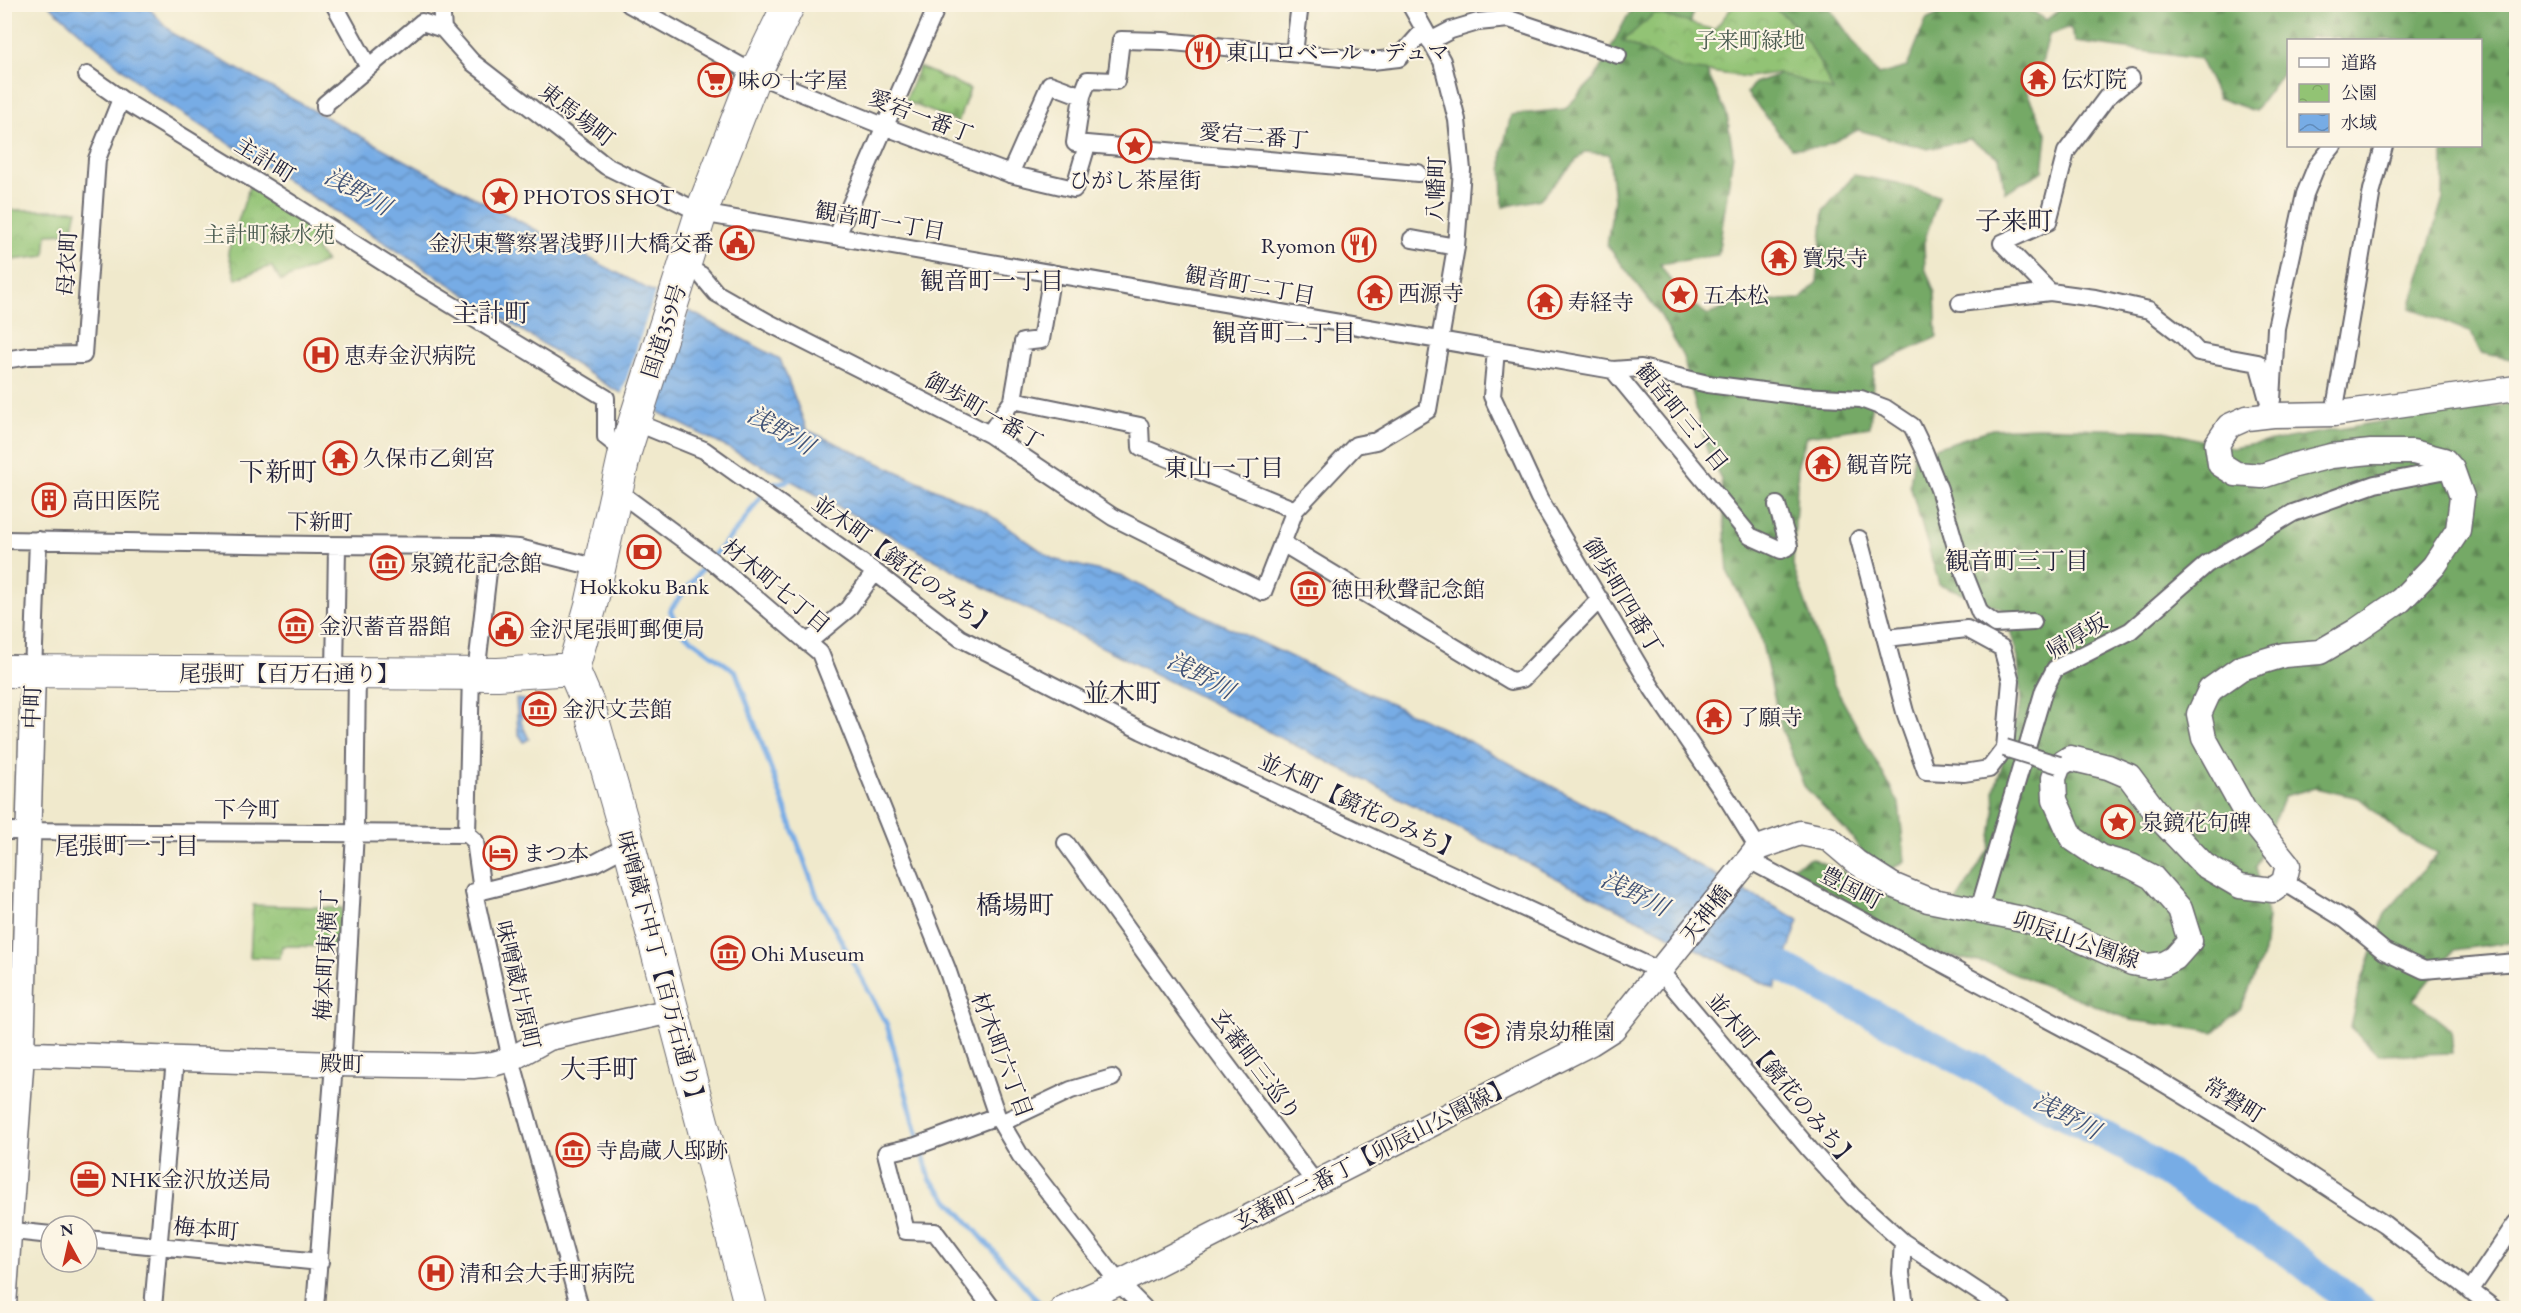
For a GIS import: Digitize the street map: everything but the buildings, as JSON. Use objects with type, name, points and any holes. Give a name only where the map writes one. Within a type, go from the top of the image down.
[{"type":"highway","name":"国道359号","points":[[573,669],[616,490],[616,444],[637,415],[701,213],[755,74],[789,4]]},
{"type":"highway","name":"尾張町【百万石通り】","points":[[19,671],[473,674],[573,669]]},
{"type":"highway","name":"味噌蔵下中丁【百万石通り】","points":[[573,669],[589,706],[629,845],[751,1308]]},
{"type":"street","points":[[334,4],[368,66]]},
{"type":"street","points":[[325,106],[368,66],[422,22],[443,29],[441,4]]},
{"type":"street","name":"愛宕一番丁","points":[[629,4],[755,74],[1010,174],[1074,189],[1087,146]]},
{"type":"street","points":[[837,237],[939,4]]},
{"type":"street","points":[[1294,53],[1300,4]]},
{"type":"street","name":"八幡町","points":[[1295,510],[1356,445],[1376,441],[1428,410],[1456,247],[1462,170],[1457,120],[1442,61],[1410,4]]},
{"type":"street","points":[[1087,146],[1075,143],[1082,96],[1088,80],[1116,81],[1121,40],[1163,41],[1364,61],[1392,60],[1399,58],[1426,36],[1478,21],[1509,19],[1618,55]]},
{"type":"street","name":"東馬場町","points":[[443,29],[472,62],[606,166],[701,213]]},
{"type":"street","name":"主計町","points":[[87,75],[121,99],[267,188],[422,287],[606,398],[616,444]]},
{"type":"street","points":[[2050,292],[2002,243],[2048,222],[2066,152],[2107,97],[2131,78]]},
{"type":"street","points":[[1010,174],[1050,84],[1082,96]]},
{"type":"street","name":"母衣町","points":[[4,360],[29,356],[83,355],[97,159],[121,99]]},
{"type":"street","name":"愛宕二番丁","points":[[1087,146],[1418,173]]},
{"type":"street","points":[[2272,413],[2276,328],[2305,194],[2316,167],[2332,147]]},
{"type":"street","points":[[2334,414],[2372,190],[2384,147]]},
{"type":"street","name":"観音町一丁目","points":[[701,213],[1052,273]]},
{"type":"street","points":[[1412,239],[1456,247]]},
{"type":"street","name":"御歩町一番丁","points":[[683,272],[701,274],[716,292],[769,323],[989,434],[1113,517],[1263,592],[1282,543]]},
{"type":"street","points":[[989,434],[1013,400],[1023,342],[1041,340],[1052,273]]},
{"type":"street","name":"観音町二丁目","points":[[1052,273],[1439,341]]},
{"type":"street","points":[[1960,303],[2050,292],[2095,298],[2149,310],[2183,336],[2198,352],[2258,363],[2272,413]]},
{"type":"street","name":"観音町三丁目","points":[[1439,341],[1613,370],[1750,536],[1781,550],[1789,546],[1777,505]]},
{"type":"street","name":"御歩町四番丁","points":[[1496,350],[1492,396],[1539,498],[1652,688],[1729,801],[1749,859]]},
{"type":"street","points":[[1613,370],[1641,368],[1708,384],[1802,396],[1861,399],[1885,408],[1912,426],[1924,451],[1939,489],[1962,568],[1980,614],[1995,624],[2033,622]]},
{"type":"street","points":[[2005,748],[2059,765],[2070,758],[2108,767],[2129,776],[2164,823],[2204,865],[2240,886],[2273,890],[2284,882],[2288,865],[2245,812],[2220,771],[2204,738],[2199,714],[2210,690],[2241,668],[2284,656],[2320,651],[2356,631],[2401,600],[2434,566],[2458,530],[2462,497],[2452,470],[2444,460],[2413,452],[2371,452],[2331,456],[2262,476],[2236,474],[2220,464],[2217,444],[2229,426],[2247,418],[2272,413],[2334,414],[2517,388]]},
{"type":"street","points":[[1013,400],[1140,426],[1141,447],[1295,510],[1282,543],[1511,681],[1522,679],[1600,599]]},
{"type":"street","name":"並木町【鏡花のみち】","points":[[637,415],[704,450],[875,572],[960,638],[1142,731],[1666,964],[1810,1150],[1853,1197],[1903,1242],[2003,1308]]},
{"type":"street","name":"帰厚坂","points":[[1979,909],[2041,701],[2055,669],[2130,630],[2207,564],[2293,513],[2375,484],[2452,470]]},
{"type":"street","name":"材木町七丁目","points":[[616,490],[712,561],[820,653],[900,853]]},
{"type":"street","points":[[1859,539],[1905,712],[1926,771],[1964,772],[1989,769],[2005,748],[2011,681],[2002,648],[1967,629],[1887,638]]},
{"type":"street","name":"下新町","points":[[4,540],[337,546],[491,546],[519,548],[598,568]]},
{"type":"street","name":"中町","points":[[4,1305],[13,1053],[19,671],[38,540]]},
{"type":"street","name":"梅本町東横丁","points":[[315,1308],[334,1064],[343,1050],[355,832],[337,546]]},
{"type":"street","name":"味噌蔵片原町","points":[[491,546],[473,674],[467,834],[474,841],[482,891],[474,892],[510,1059],[580,1308]]},
{"type":"street","points":[[807,643],[848,609],[875,572]]},
{"type":"street","name":"卯辰山公園線","points":[[1749,859],[1800,833],[1829,839],[1856,862],[1892,885],[1928,900],[2023,919],[2063,932],[2132,963],[2148,966],[2163,964],[2175,958],[2190,941],[2180,909],[2152,877],[2131,866],[2100,857],[2072,838],[2055,800],[2054,778],[2059,765]]},
{"type":"street","name":"下今町","points":[[16,831],[467,834]]},
{"type":"street","name":"玄蕃町三巡り","points":[[1066,843],[1316,1184]]},
{"type":"street","points":[[482,891],[595,863],[629,845]]},
{"type":"street","name":"材木町六丁目","points":[[900,853],[947,969],[999,1120],[1020,1155],[1119,1283],[1144,1308]]},
{"type":"street","name":"天神橋","points":[[1666,964],[1749,859]]},
{"type":"street","name":"豊国町","points":[[1749,859],[1934,956]]},
{"type":"street","points":[[2284,882],[2346,920],[2384,951],[2424,970],[2517,962]]},
{"type":"street","name":"常磐町","points":[[1934,956],[2135,1066],[2236,1127],[2384,1224],[2493,1308]]},
{"type":"street","name":"玄蕃町二番丁【卯辰山公園線】","points":[[1063,1308],[1119,1283],[1591,1043],[1613,1029],[1666,964]]},
{"type":"street","name":"殿町","points":[[13,1053],[334,1064],[473,1066],[510,1059],[549,1038],[671,1011]]},
{"type":"street","points":[[153,1308],[175,1059]]},
{"type":"street","points":[[992,1308],[934,1232],[906,1231],[886,1153],[999,1120],[1071,1090],[1112,1078]]},
{"type":"street","points":[[2470,1291],[2517,1223]]},
{"type":"street","points":[[7,1230],[39,1233]]},
{"type":"street","name":"梅本町","points":[[99,1240],[320,1262]]},
{"type":"street","points":[[1903,1242],[1901,1273],[1905,1308]]},
{"type":"green space","points":[[1637,4],[1694,5],[1689,33],[1727,115],[1733,154],[1718,255],[1660,264],[1680,295],[1708,315],[1739,302],[1801,299],[1817,282],[1824,210],[1854,175],[1897,183],[1939,196],[1924,242],[1925,268],[1935,293],[1937,337],[1874,366],[1870,427],[1807,436],[1798,464],[1793,566],[1833,683],[1899,803],[1905,861],[1879,877],[1851,836],[1804,786],[1781,727],[1759,631],[1728,573],[1721,479],[1707,451],[1683,357],[1661,316],[1607,245],[1614,200],[1609,154],[1584,152],[1540,199],[1503,207],[1502,152],[1511,115],[1565,109],[1595,78],[1627,17]]},
{"type":"green space","points":[[2067,4],[2516,5],[2516,360],[2481,353],[2470,332],[2410,308],[2443,198],[2443,147],[2482,147],[2482,39],[2310,37],[2308,39],[2287,39],[2287,67],[2255,111],[2218,98],[2200,59],[2076,42],[2070,27],[2049,35],[2038,79],[2022,82],[2047,135],[2043,171],[2005,192],[1999,157],[1969,139],[1928,149],[1858,130],[1823,147],[1791,148],[1747,93],[1754,83],[1792,70],[1776,10],[1770,5],[1827,5],[1878,75],[1907,67],[1926,20],[1958,5],[2023,5],[2046,20]]},
{"type":"green space","name":"子来町緑地","points":[[1734,5],[1767,7],[1786,17],[1804,36],[1833,91],[1778,73],[1747,77],[1680,68],[1623,41],[1655,13],[1714,30]]},
{"type":"green space","points":[[919,67],[970,89],[958,122],[905,101]]},
{"type":"green space","name":"主計町緑水苑","points":[[250,185],[326,231],[317,251],[326,262],[281,281],[271,266],[236,279],[228,252]]},
{"type":"green space","points":[[5,210],[77,210],[72,233],[47,234],[45,256],[5,261]]},
{"type":"green space","points":[[2516,404],[2516,941],[2454,950],[2414,1000],[2451,1030],[2453,1053],[2378,1055],[2350,1027],[2359,989],[2385,914],[2438,853],[2401,834],[2359,798],[2315,788],[2284,796],[2256,868],[2268,918],[2264,953],[2241,1008],[2214,1032],[2131,1020],[1994,965],[1923,951],[1791,867],[1811,858],[1947,916],[1989,849],[1995,810],[1994,791],[2021,703],[2018,658],[2004,610],[1939,584],[1910,485],[1914,455],[1992,429],[2039,427],[2165,431],[2232,448],[2434,412]]},
{"type":"green space","points":[[253,905],[342,908],[341,947],[282,946],[280,958],[250,957]]},
{"type":"water","points":[[49,5],[146,5],[173,34],[419,168],[780,359],[807,430],[987,513],[1053,559],[1120,576],[1463,738],[1799,920],[1775,989],[986,588],[790,480],[612,388],[149,92]]},
{"type":"water","points":[[516,699],[525,700],[521,722],[529,739],[524,742],[518,733]]},
{"type":"pier","points":[[656,290],[689,308],[657,415],[621,396]]},
{"type":"waterway","points":[[771,485],[790,480],[793,475]]},
{"type":"waterway","points":[[714,555],[741,525],[761,496]]},
{"type":"waterway","points":[[705,565],[670,610],[680,631],[736,672],[817,896],[887,1025],[930,1179],[1044,1308]]},
{"type":"waterway","name":"浅野川","points":[[1748,949],[2127,1147],[2291,1254],[2360,1308]]},
{"type":"place","name":"東山 ロベール・デュマ","points":[[1203,52]]},
{"type":"place","name":"伝灯院","points":[[2038,79]]},
{"type":"place","name":"味の十字屋","points":[[715,80]]},
{"type":"place","name":"ひがし茶屋街","points":[[1135,146]]},
{"type":"place","name":"PHOTOS SHOT","points":[[500,196]]},
{"type":"place","name":"金沢東警察署浅野川大橋交番","points":[[737,243]]},
{"type":"place","name":"Ryomon","points":[[1359,245]]},
{"type":"place","name":"寶泉寺","points":[[1779,258]]},
{"type":"place","name":"西源寺","points":[[1375,293]]},
{"type":"place","name":"五本松","points":[[1680,295]]},
{"type":"place","name":"寿経寺","points":[[1545,302]]},
{"type":"place","name":"恵寿金沢病院","points":[[321,355]]},
{"type":"place","name":"久保市乙剣宮","points":[[340,458]]},
{"type":"place","name":"観音院","points":[[1823,464]]},
{"type":"place","name":"高田医院","points":[[49,500]]},
{"type":"place","name":"Hokkoku Bank","points":[[644,552]]},
{"type":"place","name":"泉鏡花記念館","points":[[387,563]]},
{"type":"place","name":"徳田秋聲記念館","points":[[1308,589]]},
{"type":"place","name":"金沢蓄音器館","points":[[296,626]]},
{"type":"place","name":"金沢尾張町郵便局","points":[[506,629]]},
{"type":"place","name":"金沢文芸館","points":[[539,709]]},
{"type":"place","name":"了願寺","points":[[1714,717]]},
{"type":"place","name":"泉鏡花句碑","points":[[2118,822]]},
{"type":"place","name":"まつ本","points":[[500,853]]},
{"type":"place","name":"Ohi Museum","points":[[728,953]]},
{"type":"place","name":"清泉幼稚園","points":[[1482,1031]]},
{"type":"place","name":"寺島蔵人邸跡","points":[[573,1150]]},
{"type":"place","name":"NHK金沢放送局","points":[[88,1179]]},
{"type":"place","name":"清和会大手町病院","points":[[436,1273]]},
{"type":"district","name":"子来町","points":[[2014,221]]},
{"type":"district","name":"観音町一丁目","points":[[992,280]]},
{"type":"district","name":"主計町","points":[[491,313]]},
{"type":"district","name":"観音町二丁目","points":[[1284,332]]},
{"type":"district","name":"東山一丁目","points":[[1224,467]]},
{"type":"district","name":"下新町","points":[[278,472]]},
{"type":"district","name":"観音町三丁目","points":[[2017,560]]},
{"type":"district","name":"並木町","points":[[1122,693]]},
{"type":"district","name":"尾張町一丁目","points":[[127,845]]},
{"type":"district","name":"橋場町","points":[[1015,905]]},
{"type":"district","name":"大手町","points":[[599,1069]]}]
